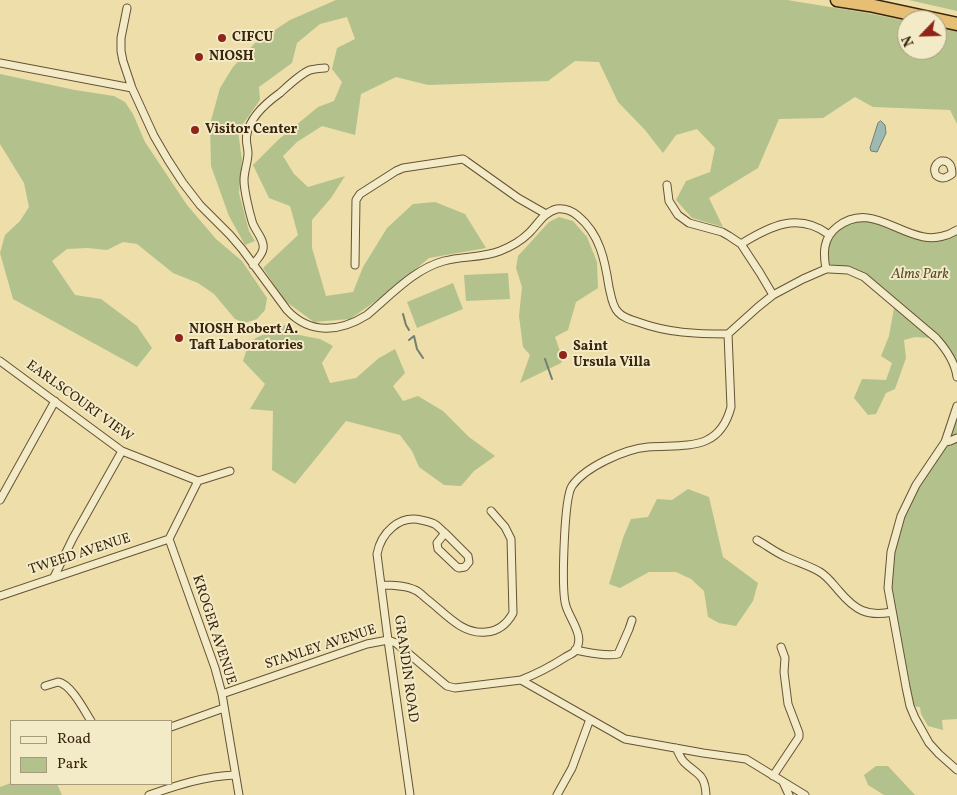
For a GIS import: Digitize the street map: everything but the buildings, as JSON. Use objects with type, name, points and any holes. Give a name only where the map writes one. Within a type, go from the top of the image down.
[{"type":"highway","points":[[837,0],[957,24]]},
{"type":"highway","points":[[882,0],[957,16]]},
{"type":"street","points":[[127,8],[121,38],[122,61],[142,114],[183,183],[200,205],[230,235],[287,310],[297,320],[321,329],[338,327],[360,320],[412,277],[426,268],[446,260],[486,255],[507,248],[528,234],[546,214],[561,209],[572,211],[590,228],[596,238],[603,256],[612,300],[618,312],[626,318],[669,331],[689,334],[728,334],[773,295],[826,269],[848,270],[864,277],[942,345],[953,364],[957,377]]},
{"type":"street","points":[[0,63],[132,88]]},
{"type":"street","points":[[253,265],[261,255],[264,245],[252,222],[244,182],[248,154],[246,136],[248,129],[261,110],[275,96],[308,71],[325,68]]},
{"type":"street","points":[[356,265],[357,197],[403,168],[463,160],[518,198],[546,214]]},
{"type":"street","points":[[666,185],[669,201],[682,219],[696,226],[722,232],[741,244],[773,295]]},
{"type":"street","points":[[826,269],[824,254],[828,234],[843,222],[853,219],[863,218],[883,221],[926,238],[951,234],[957,230]]},
{"type":"street","points":[[741,244],[777,226],[796,222],[822,229],[828,234]]},
{"type":"street","points":[[632,620],[630,629],[618,654],[606,655],[575,650],[579,641],[577,630],[566,606],[564,578],[567,506],[570,488],[589,470],[614,457],[646,447],[700,443],[721,430],[730,407],[728,334]]},
{"type":"street","name":"EARLSCOURT VIEW","points":[[0,361],[122,451],[198,481]]},
{"type":"street","points":[[0,500],[55,401]]},
{"type":"street","points":[[957,406],[945,442],[916,485],[901,516],[894,536],[888,588],[907,694],[915,718],[929,743],[938,754],[957,770]]},
{"type":"street","points":[[945,442],[957,438]]},
{"type":"street","points":[[54,577],[73,538],[122,451]]},
{"type":"street","points":[[169,539],[198,481],[230,471]]},
{"type":"street","points":[[381,585],[394,585],[416,590],[460,626],[472,632],[492,631],[500,628],[514,613],[511,539],[509,532],[491,511]]},
{"type":"street","name":"GRANDIN ROAD","points":[[410,795],[377,554],[386,533],[405,520],[414,519],[428,522],[445,533]]},
{"type":"street","points":[[445,533],[468,556],[469,562],[465,567],[456,567],[438,549],[437,543],[445,533]]},
{"type":"street","name":"TWEED AVENUE","points":[[0,596],[169,539]]},
{"type":"street","name":"KROGER AVENUE","points":[[169,539],[215,668],[222,694],[239,795]]},
{"type":"street","points":[[758,540],[784,556],[822,573],[850,603],[860,609],[870,614],[879,615],[892,612]]},
{"type":"street","name":"STANLEY AVENUE","points":[[222,694],[367,644],[388,640],[396,643],[447,686],[454,688],[521,680],[551,667],[575,650]]},
{"type":"street","points":[[773,776],[799,738],[800,733],[788,704],[784,672],[785,658],[781,647]]},
{"type":"street","points":[[521,680],[625,738],[702,753],[746,759],[805,795]]},
{"type":"street","points":[[45,686],[58,682],[65,684],[91,720]]},
{"type":"street","points":[[172,727],[224,708]]},
{"type":"street","points":[[556,795],[572,768],[590,719]]},
{"type":"street","points":[[676,748],[685,763],[699,774],[704,782],[706,795]]},
{"type":"street","points":[[149,795],[194,780],[221,775],[235,775]]},
{"type":"street","points":[[783,782],[789,795]]},
{"type":"green space","points":[[336,0],[787,0],[897,19],[897,60],[947,60],[947,29],[957,31],[957,124],[950,110],[873,107],[855,97],[823,118],[779,119],[758,168],[709,198],[723,227],[692,218],[676,200],[686,181],[710,172],[715,148],[697,129],[676,135],[663,153],[645,130],[618,102],[599,62],[575,61],[548,81],[428,85],[396,77],[361,94],[355,135],[322,126],[297,142],[283,156],[294,174],[308,187],[345,176],[331,198],[312,220],[312,248],[326,296],[353,292],[363,267],[387,228],[413,204],[435,202],[465,214],[486,248],[429,258],[383,296],[350,319],[314,322],[285,301],[263,268],[298,235],[290,206],[269,198],[253,165],[278,140],[318,107],[334,101],[342,82],[332,69],[337,48],[355,39],[347,17],[320,24],[297,43],[292,63],[259,87],[260,100],[238,131],[242,160],[239,193],[249,231],[255,241],[245,245],[229,216],[211,166],[210,124],[220,88],[233,67],[255,43],[290,20]]},
{"type":"green space","points":[[909,0],[957,0],[957,11]]},
{"type":"green space","points":[[0,74],[114,96],[125,102],[133,114],[145,142],[187,205],[216,239],[242,261],[267,298],[265,310],[257,319],[245,323],[235,319],[214,294],[198,283],[173,273],[137,244],[123,242],[107,250],[67,249],[52,261],[75,295],[101,299],[137,326],[152,348],[137,367],[13,299],[0,253],[5,235],[20,221],[29,207],[24,183],[0,144]]},
{"type":"green space","points":[[559,217],[573,221],[587,237],[597,262],[598,288],[576,302],[568,330],[555,337],[560,351],[568,350],[561,363],[520,383],[530,355],[523,347],[519,316],[522,287],[516,268],[518,256],[549,222]]},
{"type":"green space","name":"Alms Park","points":[[863,218],[926,238],[957,230],[957,377],[948,353],[864,277],[826,269],[824,254],[835,228]]},
{"type":"green space","points":[[508,273],[510,299],[466,301],[464,275]]},
{"type":"green space","points":[[453,283],[463,309],[417,328],[407,302]]},
{"type":"green space","points":[[894,308],[930,338],[915,337],[904,340],[906,358],[895,389],[886,393],[876,414],[868,415],[854,398],[862,379],[886,380],[892,363],[881,356],[889,336]]},
{"type":"green space","points":[[285,325],[299,335],[320,339],[333,346],[322,363],[330,383],[356,378],[379,358],[395,349],[405,373],[393,386],[403,401],[418,396],[443,411],[469,437],[495,456],[474,471],[461,486],[444,485],[419,467],[412,451],[400,435],[346,421],[295,484],[272,470],[273,411],[250,409],[265,384],[243,361],[248,345],[256,338]]},
{"type":"green space","points":[[957,406],[957,719],[942,720],[943,730],[928,726],[921,714],[920,707],[910,706],[888,588],[901,516],[945,442]]},
{"type":"green space","points":[[688,489],[709,497],[723,557],[758,583],[753,601],[736,626],[719,623],[708,617],[704,591],[691,579],[676,572],[649,572],[620,588],[609,584],[631,519],[648,517],[657,499],[672,500]]},
{"type":"green space","points":[[876,766],[888,766],[915,795],[884,795],[868,785],[864,775]]},
{"type":"green space","points":[[10,783],[10,785],[57,785],[62,795],[0,795],[0,787]]},
{"type":"water","points":[[881,121],[885,125],[886,133],[877,152],[871,151],[870,148],[878,123]]},
{"type":"waterway","points":[[403,314],[409,330]]},
{"type":"waterway","points":[[414,336],[417,349],[423,358]]},
{"type":"waterway","points":[[409,340],[414,336]]},
{"type":"waterway","points":[[545,359],[552,379]]},
{"type":"place","name":"CIFCU","points":[[222,38]]},
{"type":"place","name":"NIOSH","points":[[199,57]]},
{"type":"place","name":"Visitor Center","points":[[195,130]]},
{"type":"place","name":"NIOSH Robert A. Taft Laboratories","points":[[179,338]]},
{"type":"place","name":"Saint Ursula Villa","points":[[563,355]]}]
